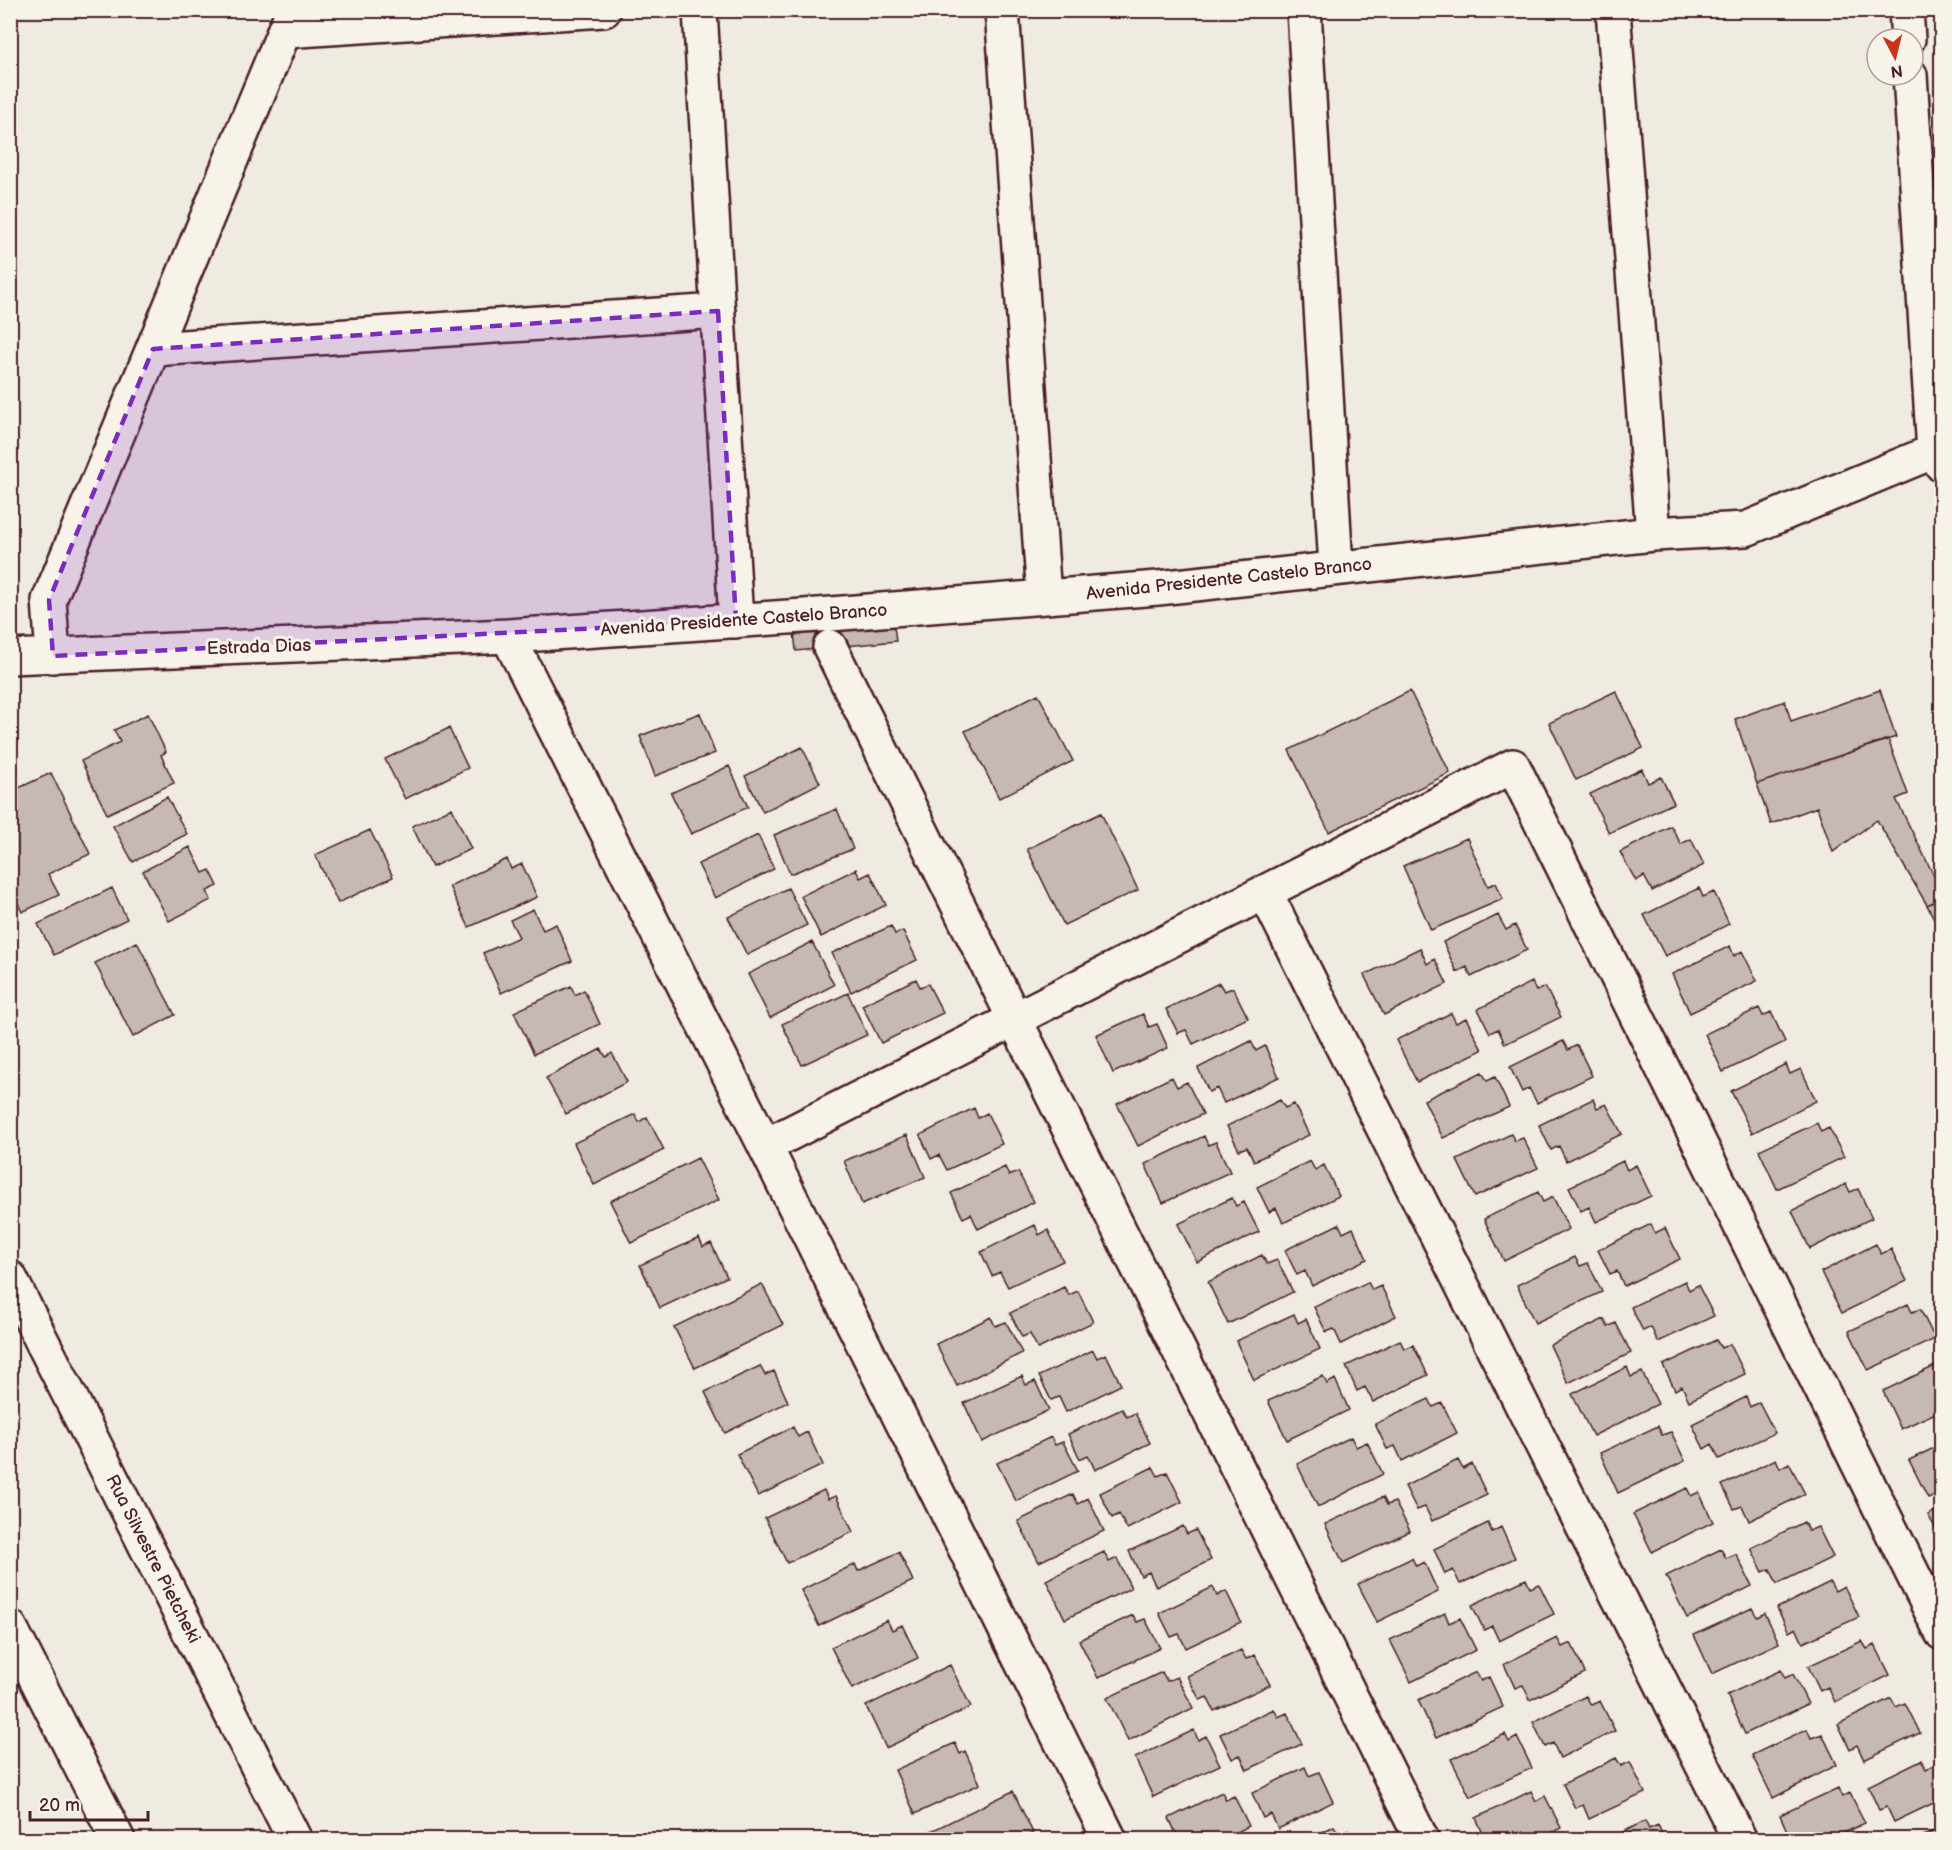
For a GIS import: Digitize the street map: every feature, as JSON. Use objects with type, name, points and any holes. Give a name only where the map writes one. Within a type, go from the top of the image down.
[{"type":"street","points":[[53,656],[49,600],[289,21],[604,10]]},
{"type":"street","points":[[700,10],[736,621]]},
{"type":"street","points":[[1002,10],[1044,597]]},
{"type":"street","points":[[1304,10],[1336,568]]},
{"type":"street","points":[[1613,10],[1653,534]]},
{"type":"street","points":[[1906,10],[1907,27]]},
{"type":"street","points":[[1911,87],[1939,455]]},
{"type":"street","points":[[153,349],[718,311]]},
{"type":"street","name":"Avenida Presidente Castelo Branco","points":[[508,636],[736,621],[823,628],[1044,597],[1653,534],[1746,529],[1939,455]]},
{"type":"street","points":[[823,628],[1014,1020],[1422,1839]]},
{"type":"street","points":[[508,636],[1110,1839]]},
{"type":"street","name":"Estrada Dias","points":[[10,657],[508,636]]},
{"type":"street","points":[[765,1146],[1513,766],[1941,1634]]},
{"type":"street","points":[[1265,892],[1740,1839]]},
{"type":"street","name":"Rua Silvestre Pietcheki","points":[[10,1278],[295,1839]]},
{"type":"street","points":[[10,1628],[118,1839]]},
{"type":"highlighted area","points":[[718,311],[736,621],[53,656],[49,600],[153,349]]},
{"type":"building","points":[[892,611],[896,641],[796,651],[793,622]]},
{"type":"building","points":[[1880,690],[1896,737],[1757,784],[1735,719],[1785,701],[1791,721]]},
{"type":"building","points":[[1410,691],[1450,773],[1329,832],[1289,750]]},
{"type":"building","points":[[1616,691],[1643,748],[1576,780],[1549,723]]},
{"type":"building","points":[[1038,694],[1073,761],[999,798],[965,731]]},
{"type":"building","points":[[700,713],[715,753],[655,776],[640,736]]},
{"type":"building","points":[[148,714],[166,752],[161,755],[174,783],[107,814],[81,761],[120,742],[114,730]]},
{"type":"building","points":[[449,728],[468,768],[405,799],[385,759]]},
{"type":"building","points":[[1888,739],[1908,794],[1896,799],[1942,892],[1942,898],[1927,905],[1877,820],[1833,852],[1817,807],[1771,824],[1757,784]]},
{"type":"building","points":[[802,747],[820,783],[763,812],[745,776]]},
{"type":"building","points":[[729,766],[748,807],[691,834],[671,793]]},
{"type":"building","points":[[1642,769],[1648,783],[1661,777],[1674,803],[1609,833],[1590,794]]},
{"type":"building","points":[[51,773],[90,854],[48,874],[59,895],[22,912],[10,887],[10,792]]},
{"type":"building","points":[[167,797],[187,834],[133,862],[113,826]]},
{"type":"building","points":[[452,808],[471,849],[432,867],[412,826]]},
{"type":"building","points":[[837,809],[853,849],[790,874],[774,835]]},
{"type":"building","points":[[1101,813],[1138,890],[1064,925],[1027,849]]},
{"type":"building","points":[[1671,826],[1681,844],[1691,839],[1704,865],[1652,891],[1644,876],[1636,881],[1620,852]]},
{"type":"building","points":[[370,830],[393,877],[338,903],[315,855]]},
{"type":"building","points":[[758,835],[774,869],[715,898],[698,864]]},
{"type":"building","points":[[1467,838],[1488,886],[1496,883],[1503,899],[1431,930],[1403,866]]},
{"type":"building","points":[[190,847],[203,873],[210,870],[218,886],[207,891],[211,900],[169,921],[143,871]]},
{"type":"building","points":[[507,859],[511,869],[522,864],[537,897],[469,927],[449,886]]},
{"type":"building","points":[[856,869],[860,878],[870,873],[886,905],[821,937],[801,896]]},
{"type":"building","points":[[112,888],[127,919],[54,955],[38,924]]},
{"type":"building","points":[[788,888],[807,925],[747,955],[728,917]]},
{"type":"building","points":[[1699,888],[1703,897],[1714,892],[1729,924],[1665,956],[1644,915]]},
{"type":"building","points":[[1942,898],[1942,934],[1927,905]]},
{"type":"building","points":[[533,909],[543,930],[556,924],[572,961],[501,993],[483,953],[519,937],[510,920]]},
{"type":"building","points":[[1498,915],[1506,930],[1515,925],[1527,950],[1471,977],[1467,967],[1457,972],[1443,942]]},
{"type":"building","points":[[891,926],[895,934],[903,931],[917,960],[851,992],[832,953]]},
{"type":"building","points":[[137,942],[175,1015],[133,1037],[95,963]]},
{"type":"building","points":[[812,942],[834,985],[770,1018],[748,974]]},
{"type":"building","points":[[1730,946],[1734,956],[1742,951],[1757,981],[1690,1013],[1672,974]]},
{"type":"building","points":[[1420,948],[1427,964],[1435,959],[1447,984],[1384,1015],[1364,975]]},
{"type":"building","points":[[916,979],[920,987],[928,984],[943,1013],[881,1043],[862,1005]]},
{"type":"building","points":[[1532,982],[1536,991],[1545,987],[1561,1017],[1505,1044],[1498,1029],[1490,1033],[1478,1009]]},
{"type":"building","points":[[1219,983],[1224,991],[1233,988],[1248,1018],[1193,1044],[1186,1030],[1178,1033],[1166,1009]]},
{"type":"building","points":[[571,986],[575,995],[584,990],[600,1024],[534,1054],[514,1012]]},
{"type":"building","points":[[848,993],[867,1035],[802,1065],[782,1024]]},
{"type":"building","points":[[1759,1008],[1763,1016],[1771,1012],[1785,1042],[1723,1072],[1705,1034]]},
{"type":"building","points":[[1451,1013],[1456,1023],[1466,1018],[1482,1050],[1417,1082],[1396,1040]]},
{"type":"building","points":[[1143,1014],[1149,1027],[1157,1024],[1168,1048],[1113,1073],[1096,1035]]},
{"type":"building","points":[[1251,1041],[1256,1051],[1265,1046],[1279,1077],[1224,1103],[1217,1088],[1209,1092],[1198,1068]]},
{"type":"building","points":[[1563,1041],[1568,1050],[1577,1045],[1592,1076],[1537,1103],[1529,1088],[1522,1092],[1510,1067]]},
{"type":"building","points":[[601,1049],[606,1057],[612,1053],[627,1082],[566,1114],[546,1078]]},
{"type":"building","points":[[1786,1064],[1790,1074],[1801,1069],[1816,1101],[1752,1133],[1731,1091]]},
{"type":"building","points":[[1482,1072],[1487,1081],[1495,1077],[1509,1107],[1443,1138],[1424,1100]]},
{"type":"building","points":[[1172,1077],[1177,1087],[1187,1082],[1203,1114],[1138,1146],[1117,1104]]},
{"type":"building","points":[[1593,1099],[1597,1108],[1606,1104],[1622,1134],[1566,1161],[1559,1146],[1551,1150],[1539,1125]]},
{"type":"building","points":[[1280,1100],[1285,1108],[1294,1104],[1309,1135],[1254,1161],[1247,1147],[1239,1150],[1227,1126]]},
{"type":"building","points":[[974,1108],[978,1118],[987,1113],[1002,1144],[947,1170],[939,1155],[931,1159],[920,1135]]},
{"type":"building","points":[[635,1114],[639,1122],[647,1117],[664,1150],[594,1185],[574,1143]]},
{"type":"building","points":[[1817,1123],[1821,1132],[1829,1128],[1844,1157],[1777,1189],[1759,1150]]},
{"type":"building","points":[[1511,1134],[1515,1141],[1523,1138],[1538,1168],[1475,1197],[1457,1160]]},
{"type":"building","points":[[907,1135],[925,1177],[862,1204],[844,1161]]},
{"type":"building","points":[[1204,1136],[1208,1145],[1216,1142],[1230,1172],[1163,1203],[1145,1164]]},
{"type":"building","points":[[698,1158],[719,1200],[631,1243],[610,1201]]},
{"type":"building","points":[[1310,1161],[1315,1170],[1324,1165],[1339,1196],[1283,1223],[1276,1208],[1269,1212],[1257,1187]]},
{"type":"building","points":[[1623,1161],[1627,1170],[1636,1165],[1651,1196],[1596,1222],[1589,1207],[1581,1211],[1569,1187]]},
{"type":"building","points":[[1005,1167],[1009,1176],[1018,1172],[1034,1202],[978,1229],[971,1214],[963,1218],[951,1193]]},
{"type":"building","points":[[1846,1184],[1850,1192],[1858,1189],[1872,1218],[1810,1249],[1792,1211]]},
{"type":"building","points":[[1538,1192],[1543,1202],[1553,1197],[1569,1229],[1504,1261],[1484,1219]]},
{"type":"building","points":[[1232,1198],[1236,1206],[1244,1202],[1259,1232],[1197,1262],[1178,1224]]},
{"type":"building","points":[[1339,1224],[1343,1233],[1353,1228],[1367,1259],[1312,1286],[1305,1271],[1297,1275],[1285,1250]]},
{"type":"building","points":[[1651,1224],[1655,1233],[1665,1228],[1680,1259],[1624,1286],[1617,1271],[1610,1274],[1598,1250]]},
{"type":"building","points":[[1035,1225],[1039,1235],[1048,1230],[1063,1261],[1008,1287],[1000,1272],[992,1276],[981,1252]]},
{"type":"building","points":[[699,1238],[703,1247],[711,1243],[727,1277],[660,1308],[640,1265]]},
{"type":"building","points":[[1876,1244],[1881,1254],[1891,1249],[1907,1281],[1842,1313],[1821,1272]]},
{"type":"building","points":[[1262,1255],[1267,1264],[1277,1260],[1293,1292],[1228,1324],[1208,1282]]},
{"type":"building","points":[[1575,1257],[1580,1266],[1588,1263],[1602,1292],[1535,1323],[1517,1285]]},
{"type":"building","points":[[1685,1281],[1689,1290],[1698,1285],[1714,1316],[1658,1342],[1651,1327],[1643,1331],[1631,1307]]},
{"type":"building","points":[[1368,1282],[1372,1290],[1381,1286],[1396,1316],[1341,1344],[1334,1329],[1326,1332],[1314,1307]]},
{"type":"building","points":[[762,1284],[783,1325],[695,1368],[674,1327]]},
{"type":"building","points":[[1064,1287],[1069,1295],[1078,1291],[1093,1322],[1038,1349],[1030,1334],[1022,1337],[1010,1313]]},
{"type":"building","points":[[1908,1304],[1912,1312],[1920,1309],[1935,1339],[1868,1370],[1849,1331]]},
{"type":"building","points":[[1294,1314],[1298,1323],[1306,1319],[1320,1349],[1254,1380],[1236,1341]]},
{"type":"building","points":[[991,1317],[995,1326],[1006,1322],[1022,1353],[957,1386],[936,1344]]},
{"type":"building","points":[[1604,1319],[1608,1327],[1616,1323],[1631,1353],[1568,1383],[1550,1345]]},
{"type":"building","points":[[1400,1340],[1404,1349],[1413,1345],[1428,1375],[1373,1402],[1365,1387],[1357,1391],[1346,1366]]},
{"type":"building","points":[[1716,1340],[1721,1348],[1730,1344],[1745,1374],[1689,1401],[1682,1386],[1675,1390],[1663,1365]]},
{"type":"building","points":[[1093,1350],[1097,1358],[1106,1354],[1121,1385],[1066,1412],[1059,1397],[1051,1400],[1039,1376]]},
{"type":"building","points":[[1937,1365],[1942,1373],[1942,1410],[1901,1429],[1883,1391]]},
{"type":"building","points":[[760,1366],[765,1375],[774,1371],[788,1402],[725,1433],[705,1392]]},
{"type":"building","points":[[1627,1367],[1631,1377],[1642,1372],[1658,1404],[1593,1436],[1572,1394]]},
{"type":"building","points":[[1022,1376],[1026,1385],[1035,1381],[1049,1410],[982,1442],[964,1403]]},
{"type":"building","points":[[1323,1376],[1327,1384],[1335,1379],[1349,1410],[1287,1440],[1268,1401]]},
{"type":"building","points":[[1746,1397],[1750,1407],[1759,1402],[1775,1433],[1719,1459],[1712,1444],[1704,1449],[1692,1424]]},
{"type":"building","points":[[1429,1399],[1433,1407],[1442,1403],[1457,1433],[1402,1461],[1395,1446],[1387,1449],[1375,1424]]},
{"type":"building","points":[[1122,1409],[1127,1417],[1135,1413],[1150,1443],[1095,1470],[1088,1455],[1080,1459],[1068,1434]]},
{"type":"building","points":[[1658,1426],[1662,1435],[1671,1432],[1685,1461],[1618,1493],[1600,1453]]},
{"type":"building","points":[[793,1427],[798,1437],[807,1432],[823,1465],[758,1496],[737,1454]]},
{"type":"building","points":[[1051,1437],[1055,1445],[1063,1442],[1078,1471],[1016,1501],[997,1463]]},
{"type":"building","points":[[1351,1437],[1356,1447],[1367,1442],[1383,1474],[1318,1507],[1297,1464]]},
{"type":"building","points":[[1942,1444],[1942,1492],[1928,1498],[1909,1460]]},
{"type":"building","points":[[1776,1459],[1780,1468],[1789,1463],[1805,1494],[1749,1521],[1742,1506],[1734,1509],[1722,1485]]},
{"type":"building","points":[[1458,1460],[1463,1469],[1472,1464],[1487,1495],[1432,1521],[1425,1507],[1417,1510],[1405,1486]]},
{"type":"building","points":[[1153,1467],[1158,1476],[1167,1472],[1182,1502],[1127,1529],[1119,1514],[1112,1518],[1100,1493]]},
{"type":"building","points":[[1687,1488],[1691,1496],[1699,1492],[1713,1522],[1652,1552],[1633,1514]]},
{"type":"building","points":[[824,1490],[828,1499],[836,1496],[853,1532],[787,1563],[765,1518]]},
{"type":"building","points":[[1073,1494],[1078,1504],[1088,1498],[1104,1531],[1039,1562],[1018,1521]]},
{"type":"building","points":[[1383,1497],[1387,1505],[1395,1502],[1410,1531],[1343,1563],[1325,1524]]},
{"type":"building","points":[[1942,1507],[1942,1528],[1937,1531],[1928,1515]]},
{"type":"building","points":[[1804,1522],[1808,1531],[1818,1527],[1833,1557],[1777,1584],[1770,1569],[1763,1572],[1751,1548]]},
{"type":"building","points":[[1488,1523],[1492,1532],[1501,1527],[1515,1558],[1460,1584],[1453,1570],[1445,1574],[1434,1549]]},
{"type":"building","points":[[1183,1526],[1187,1534],[1196,1530],[1211,1560],[1156,1587],[1149,1572],[1141,1576],[1129,1551]]},
{"type":"building","points":[[1721,1549],[1726,1558],[1736,1554],[1752,1586],[1687,1618],[1666,1576]]},
{"type":"building","points":[[899,1552],[913,1581],[819,1626],[801,1590],[855,1564],[858,1571]]},
{"type":"building","points":[[1104,1552],[1109,1562],[1117,1558],[1131,1588],[1065,1619],[1046,1580]]},
{"type":"building","points":[[1412,1558],[1416,1566],[1424,1562],[1438,1592],[1377,1622],[1358,1584]]},
{"type":"building","points":[[1526,1579],[1530,1588],[1539,1584],[1554,1614],[1499,1641],[1492,1626],[1484,1630],[1472,1605]]},
{"type":"building","points":[[1830,1582],[1835,1591],[1844,1586],[1859,1617],[1803,1643],[1796,1628],[1789,1632],[1777,1608]]},
{"type":"building","points":[[1213,1587],[1217,1596],[1226,1591],[1241,1622],[1186,1648],[1179,1634],[1171,1637],[1159,1613]]},
{"type":"building","points":[[1752,1608],[1757,1617],[1765,1613],[1779,1643],[1712,1674],[1694,1635]]},
{"type":"building","points":[[1445,1613],[1449,1623],[1460,1618],[1476,1650],[1411,1682],[1390,1640]]},
{"type":"building","points":[[1133,1615],[1137,1622],[1145,1619],[1160,1648],[1098,1678],[1079,1640]]},
{"type":"building","points":[[887,1620],[892,1630],[902,1625],[918,1658],[852,1689],[831,1647]]},
{"type":"building","points":[[1557,1638],[1562,1647],[1571,1643],[1585,1673],[1530,1700],[1523,1685],[1515,1688],[1504,1664]]},
{"type":"building","points":[[1862,1641],[1867,1649],[1875,1645],[1890,1675],[1835,1702],[1828,1687],[1820,1691],[1808,1666]]},
{"type":"building","points":[[1241,1650],[1246,1659],[1255,1655],[1270,1685],[1214,1711],[1207,1697],[1200,1700],[1187,1676]]},
{"type":"building","points":[[950,1665],[971,1707],[886,1748],[866,1706]]},
{"type":"building","points":[[1781,1670],[1785,1678],[1793,1674],[1808,1704],[1745,1734],[1727,1695]]},
{"type":"building","points":[[1162,1672],[1167,1681],[1177,1677],[1193,1708],[1128,1741],[1107,1698]]},
{"type":"building","points":[[1476,1672],[1481,1681],[1489,1677],[1503,1707],[1436,1738],[1418,1700]]},
{"type":"building","points":[[1586,1696],[1591,1705],[1600,1701],[1615,1731],[1560,1758],[1553,1743],[1545,1747],[1533,1722]]},
{"type":"building","points":[[1891,1698],[1896,1707],[1905,1703],[1920,1733],[1864,1760],[1857,1745],[1850,1749],[1838,1724]]},
{"type":"building","points":[[1274,1709],[1278,1717],[1287,1713],[1302,1744],[1247,1770],[1240,1755],[1232,1759],[1220,1734]]},
{"type":"building","points":[[1807,1729],[1811,1738],[1822,1734],[1837,1765],[1773,1798],[1752,1755]]},
{"type":"building","points":[[1194,1730],[1198,1740],[1206,1736],[1220,1765],[1153,1797],[1135,1758]]},
{"type":"building","points":[[1505,1734],[1509,1742],[1517,1737],[1532,1768],[1470,1797],[1451,1759]]},
{"type":"building","points":[[955,1743],[960,1754],[965,1751],[980,1784],[915,1814],[895,1770]]},
{"type":"building","points":[[1616,1758],[1621,1766],[1630,1762],[1645,1793],[1589,1819],[1583,1805],[1575,1808],[1563,1784]]},
{"type":"building","points":[[1921,1760],[1926,1769],[1935,1764],[1942,1778],[1942,1799],[1894,1822],[1887,1807],[1879,1810],[1868,1786]]},
{"type":"building","points":[[1305,1767],[1309,1776],[1319,1772],[1333,1802],[1278,1829],[1271,1814],[1263,1818],[1252,1793]]},
{"type":"building","points":[[1838,1788],[1842,1797],[1850,1793],[1865,1823],[1829,1840],[1791,1840],[1780,1815]]},
{"type":"building","points":[[1013,1791],[1033,1833],[1019,1840],[925,1840],[923,1835]]},
{"type":"building","points":[[1531,1791],[1536,1801],[1545,1796],[1561,1828],[1538,1840],[1486,1840],[1476,1818]]},
{"type":"building","points":[[1222,1792],[1226,1800],[1234,1796],[1249,1826],[1222,1840],[1179,1840],[1169,1818]]},
{"type":"building","points":[[1645,1821],[1649,1829],[1658,1825],[1665,1840],[1607,1840]]},
{"type":"building","points":[[1334,1826],[1339,1834],[1348,1830],[1353,1840],[1306,1840]]},
{"type":"building","points":[[1942,1827],[1942,1840],[1915,1840]]}]
